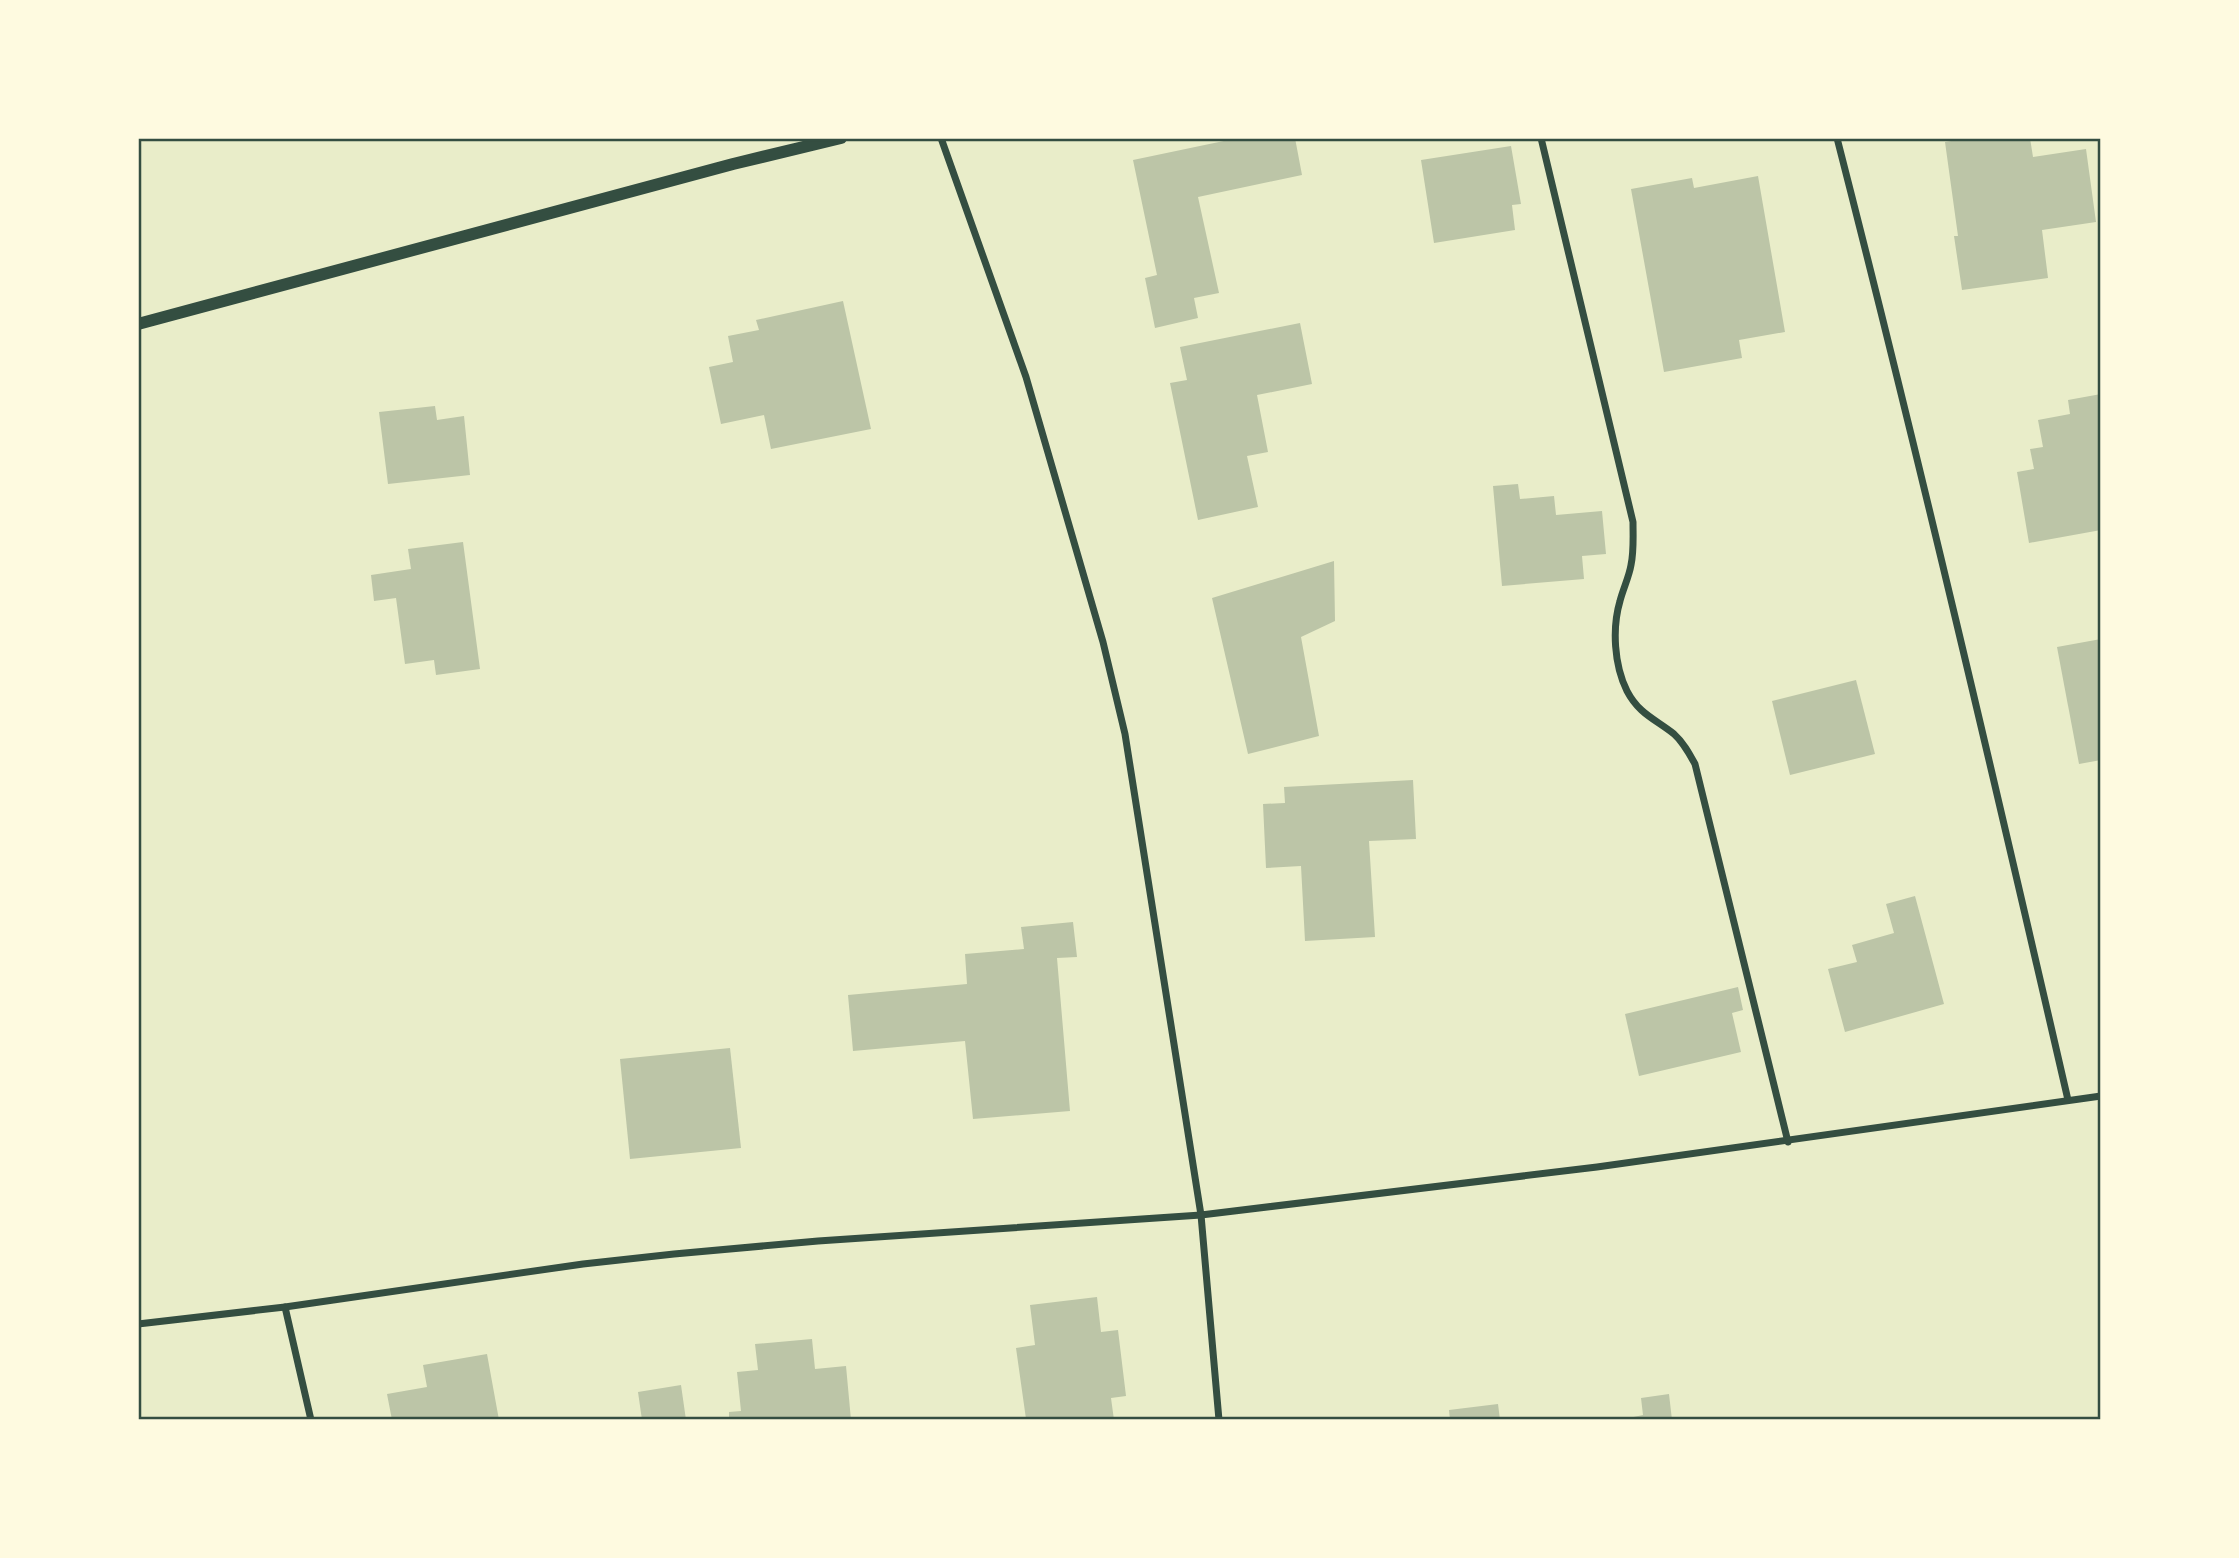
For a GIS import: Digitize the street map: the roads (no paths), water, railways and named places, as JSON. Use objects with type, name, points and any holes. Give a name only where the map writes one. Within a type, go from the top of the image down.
[{"type":"street","points":[[138,324],[706,171],[841,138]]},
{"type":"street","points":[[941,138],[1026,377],[1107,655],[1125,734],[1201,1215],[1219,1420]]},
{"type":"street","points":[[1541,138],[1633,522],[1632,563],[1616,620],[1621,674],[1635,703],[1645,715],[1674,734],[1695,764],[1788,1142]]},
{"type":"street","points":[[1837,138],[1980,716],[2068,1100]]},
{"type":"street","points":[[138,1324],[285,1307],[674,1254],[818,1241],[1201,1215],[1788,1142],[2101,1096]]},
{"type":"street","points":[[285,1307],[310,1420]]}]
